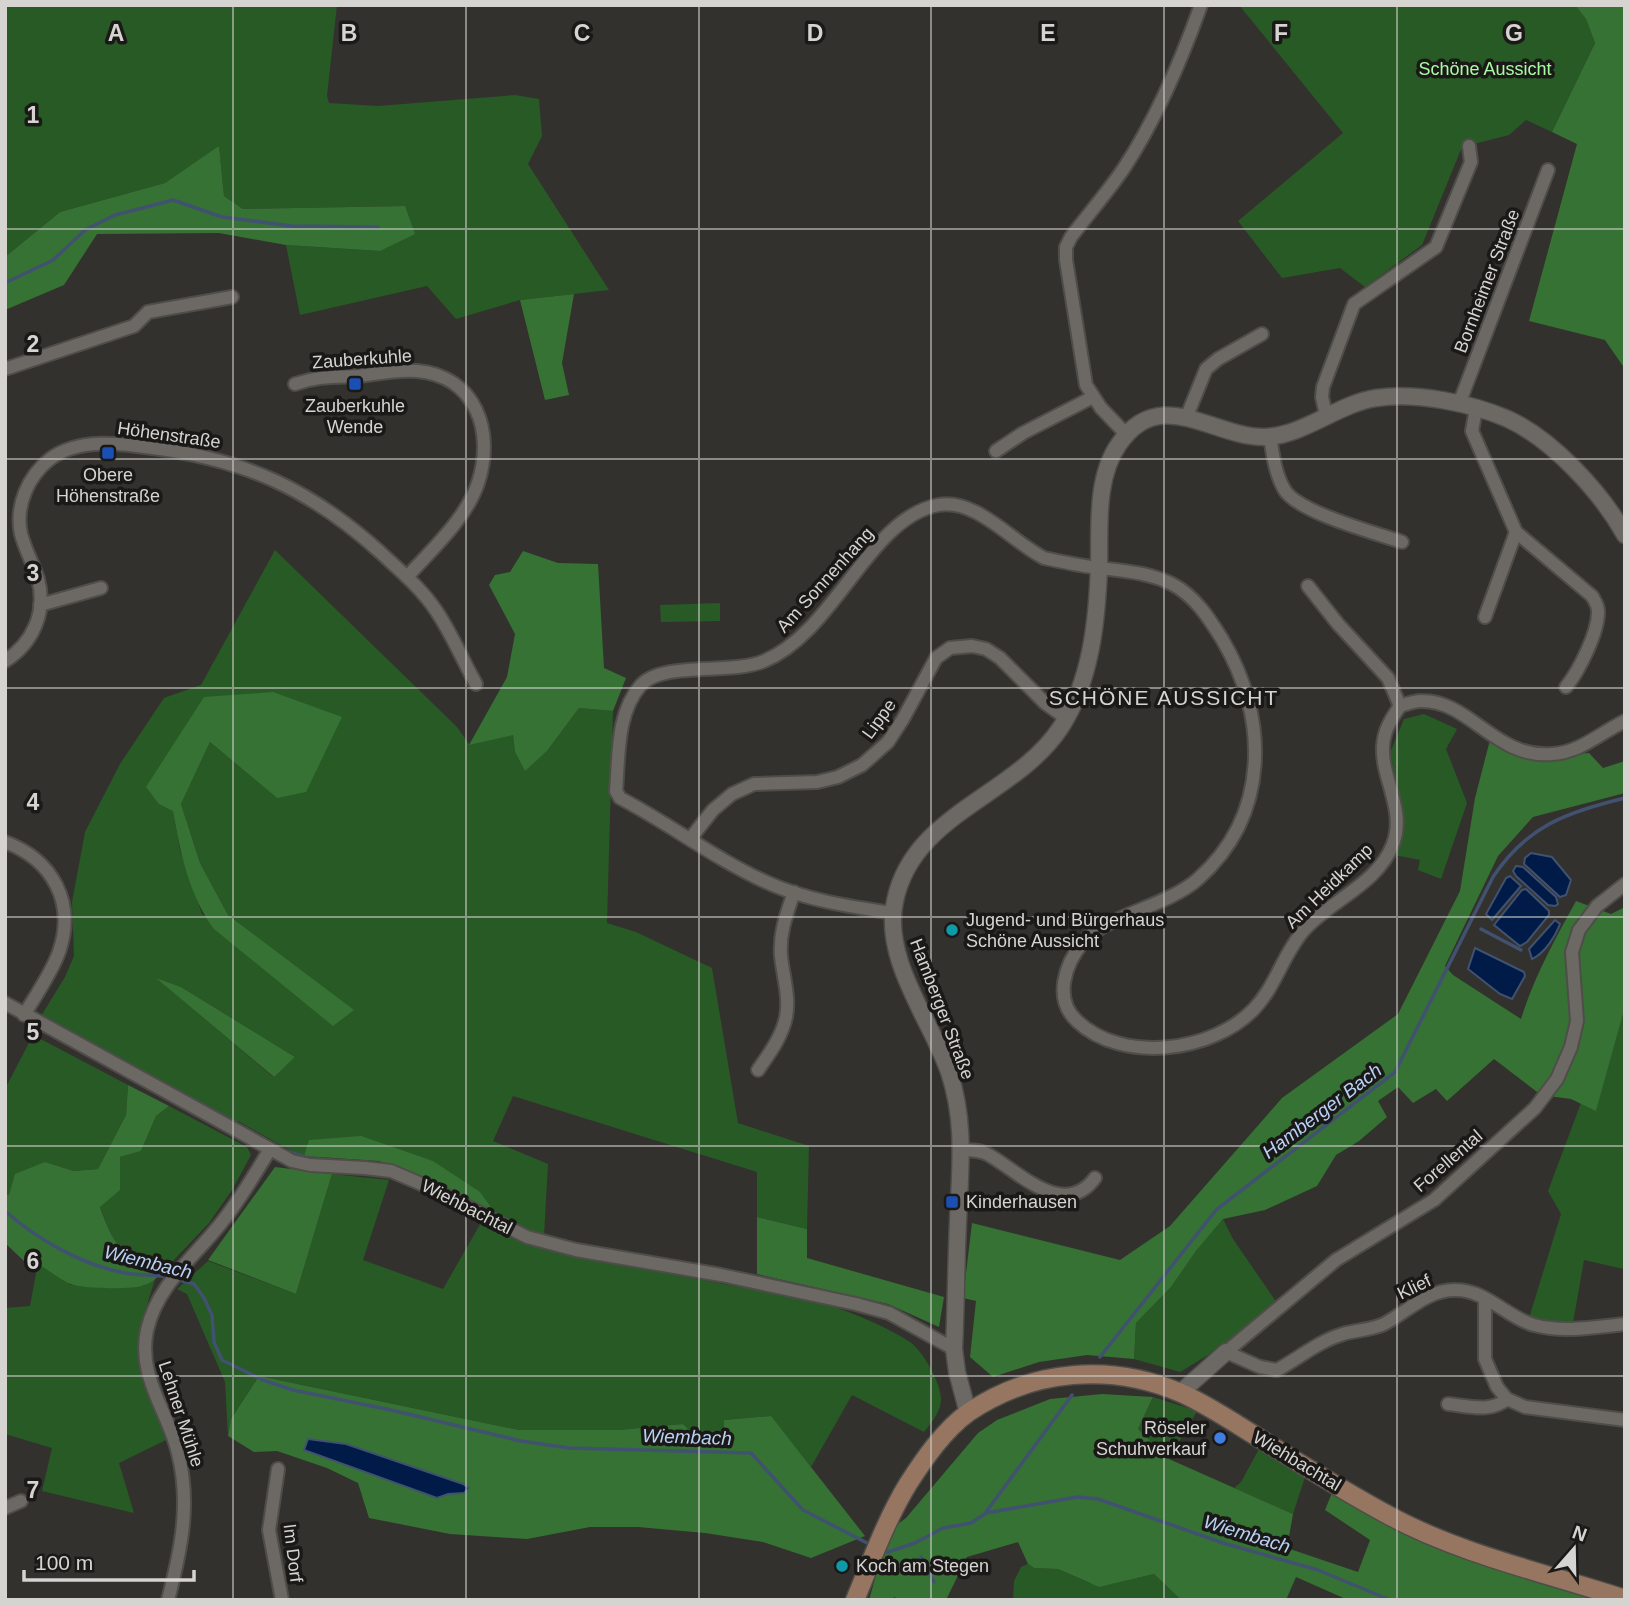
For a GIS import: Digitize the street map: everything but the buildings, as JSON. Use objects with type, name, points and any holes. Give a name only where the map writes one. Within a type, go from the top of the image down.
[{"type":"main road","name":"Wiehbachtal","points":[[855,1600],[906,1486],[951,1427],[968,1413],[999,1396],[1034,1382],[1075,1374],[1104,1373],[1181,1393],[1222,1414],[1377,1509],[1424,1532],[1625,1599]]},
{"type":"street","points":[[1201,5],[1144,134],[1124,168],[1066,247],[1086,385],[1101,408],[1126,434],[1141,422],[1159,415],[1175,414],[1239,435],[1270,436],[1286,433],[1326,415],[1376,398],[1422,398],[1459,404],[1509,419],[1553,449],[1600,496],[1625,535]]},
{"type":"street","points":[[1326,415],[1323,387],[1354,304],[1436,247],[1471,162],[1469,146]]},
{"type":"street","name":"Bornheimer Straße","points":[[1459,404],[1548,170]]},
{"type":"street","points":[[5,369],[134,326],[148,312],[232,297]]},
{"type":"street","points":[[1187,416],[1206,369],[1218,359],[1262,334]]},
{"type":"street","name":"Zauberkuhle","points":[[295,384],[316,377],[415,371],[438,375],[455,384],[474,403],[482,424],[485,450],[478,484],[447,531],[407,577]]},
{"type":"street","points":[[996,451],[1023,433],[1093,397]]},
{"type":"street","points":[[1476,409],[1472,431],[1516,532],[1592,596],[1598,607],[1598,619],[1591,639],[1576,675],[1566,687]]},
{"type":"street","name":"Hamberger Straße","points":[[968,1413],[954,1349],[962,1150],[959,1111],[950,1075],[899,961],[894,938],[893,913],[902,879],[920,848],[958,814],[1038,756],[1066,718],[1079,687],[1095,632],[1100,512],[1107,470],[1115,449],[1126,434]]},
{"type":"street","points":[[1270,436],[1275,470],[1287,494],[1304,507],[1402,542]]},
{"type":"street","name":"Höhenstraße","points":[[5,661],[17,653],[38,623],[38,579],[21,533],[20,513],[24,494],[32,477],[51,458],[75,447],[105,444],[142,446],[222,460],[279,482],[315,501],[348,523],[407,577],[435,609],[476,684]]},
{"type":"street","name":"Am Sonnenhang","points":[[893,913],[858,908],[794,892],[750,874],[620,798],[617,792],[622,722],[629,704],[641,685],[665,673],[748,666],[779,655],[810,629],[901,522],[918,512],[939,505],[956,505],[974,510],[1014,540],[1044,558],[1099,568]]},
{"type":"street","points":[[1485,617],[1516,532]]},
{"type":"street","name":"Am Heidkamp","points":[[1099,568],[1152,576],[1175,585],[1193,598],[1210,620],[1240,674],[1253,717],[1256,748],[1255,774],[1239,823],[1218,857],[1198,880],[1181,891],[1105,926],[1085,940],[1072,958],[1064,977],[1065,1003],[1073,1018],[1100,1037],[1114,1042],[1162,1048],[1187,1045],[1218,1036],[1237,1025],[1254,1009],[1273,985],[1302,932],[1321,913],[1368,878],[1384,861],[1392,846],[1397,815],[1383,748],[1388,724],[1400,706]]},
{"type":"street","points":[[1308,586],[1338,624],[1388,678],[1400,706],[1420,701],[1437,703],[1456,710],[1497,741],[1536,754],[1552,754],[1576,748],[1625,721]]},
{"type":"street","points":[[40,605],[101,588]]},
{"type":"street","name":"Lippe","points":[[690,839],[713,810],[732,794],[754,784],[817,782],[838,777],[862,765],[888,742],[936,658],[950,648],[972,646],[986,649],[1000,657],[1045,702],[1066,718]]},
{"type":"street","points":[[5,842],[39,860],[52,877],[60,893],[65,921],[59,951],[24,1015]]},
{"type":"street","name":"Forellental","points":[[1181,1393],[1336,1259],[1434,1200],[1535,1108],[1557,1079],[1571,1046],[1577,1021],[1572,952],[1579,930],[1597,906],[1625,884]]},
{"type":"street","points":[[758,1070],[775,1045],[786,1020],[788,1008],[780,954],[783,924],[794,892]]},
{"type":"street","name":"Wiehbachtal","points":[[5,1003],[269,1151],[292,1161],[310,1166],[391,1171],[433,1189],[527,1237],[556,1245],[774,1286],[889,1313],[954,1349]]},
{"type":"street","points":[[962,1150],[989,1155],[1028,1181],[1054,1193],[1079,1193],[1089,1187],[1095,1178]]},
{"type":"street","name":"Lehner Mühle","points":[[168,1600],[181,1549],[185,1489],[178,1450],[149,1382],[145,1361],[147,1330],[172,1278],[213,1233],[250,1183],[269,1151]]},
{"type":"street","name":"Klief","points":[[1226,1352],[1260,1367],[1277,1370],[1320,1342],[1383,1325],[1402,1311],[1435,1294],[1457,1290],[1485,1299],[1531,1325],[1562,1330],[1625,1324]]},
{"type":"street","points":[[1485,1299],[1485,1359],[1496,1387],[1507,1399],[1525,1407],[1625,1420]]},
{"type":"street","points":[[1448,1404],[1489,1408],[1499,1406],[1507,1399]]},
{"type":"street","name":"Im Dorf","points":[[278,1469],[269,1530],[282,1600]]},
{"type":"street","points":[[5,1508],[21,1501]]},
{"type":"green space","points":[[5,5],[337,5],[327,96],[329,103],[378,106],[515,95],[539,99],[542,136],[528,164],[609,290],[520,300],[456,319],[427,286],[300,315],[286,245],[380,251],[405,206],[243,209],[224,196],[219,147],[165,183],[60,212],[5,257]]},
{"type":"green space","name":"Schöne Aussicht","points":[[1239,5],[1575,5],[1586,19],[1595,43],[1552,132],[1526,120],[1509,135],[1462,147],[1422,245],[1365,287],[1340,268],[1282,278],[1238,221],[1343,133]]},
{"type":"green space","points":[[1575,5],[1625,5],[1625,369],[1605,340],[1529,321],[1577,144],[1552,132],[1595,43],[1586,19]]},
{"type":"green space","points":[[219,146],[224,196],[243,209],[405,206],[415,234],[380,251],[286,245],[219,233],[97,234],[64,285],[5,310],[5,257],[60,212],[165,183]]},
{"type":"green space","points":[[574,294],[562,363],[569,395],[545,400],[520,300]]},
{"type":"green space","points":[[275,550],[457,727],[469,744],[513,734],[515,752],[525,770],[547,751],[579,708],[613,711],[607,923],[636,932],[712,968],[738,1123],[809,1146],[807,1229],[757,1217],[757,1172],[513,1096],[493,1141],[548,1164],[544,1236],[498,1217],[433,1161],[310,1140],[304,1156],[238,1121],[235,1124],[41,1016],[65,977],[74,956],[72,902],[85,832],[120,764],[164,698],[201,685]],"holes":[[[204,697],[277,798],[210,742],[181,804],[200,863],[228,915],[353,1010],[202,914],[180,850],[173,811]],[[158,979],[181,987],[295,1057],[273,1077]]]},
{"type":"green space","points":[[523,551],[558,563],[598,564],[604,668],[626,678],[613,711],[579,708],[547,751],[525,771],[515,752],[513,735],[469,745],[507,677],[515,634],[489,585],[495,575],[510,572]]},
{"type":"green space","points":[[720,603],[720,621],[661,622],[660,605]]},
{"type":"green space","points":[[273,692],[342,717],[306,792],[277,798],[210,742],[181,804],[200,863],[228,915],[354,1010],[333,1026],[214,929],[192,888],[182,857],[173,811],[159,804],[146,787],[204,697]]},
{"type":"green space","points":[[1424,714],[1457,729],[1446,749],[1467,803],[1441,879],[1418,870],[1420,860],[1394,855],[1404,817],[1390,753],[1404,719]]},
{"type":"green space","points":[[1490,740],[1528,758],[1589,753],[1603,768],[1625,761],[1625,793],[1533,817],[1498,856],[1445,966],[1453,975],[1521,1019],[1539,973],[1576,901],[1611,914],[1625,907],[1625,1007],[1596,1111],[1571,1099],[1541,1095],[1494,1059],[1447,1101],[1436,1089],[1413,1103],[1398,1087],[1378,1101],[1387,1117],[1359,1141],[1336,1155],[1317,1186],[1265,1210],[1223,1219],[1171,1287],[1136,1323],[1134,1359],[1087,1355],[1039,1362],[993,1377],[970,1357],[976,1301],[963,1298],[972,1223],[1120,1260],[1170,1226],[1282,1098],[1398,1014],[1460,891],[1475,798]]},
{"type":"green space","points":[[156,978],[181,987],[295,1057],[274,1077]]},
{"type":"green space","points":[[1625,1007],[1624,1269],[1584,1260],[1573,1323],[1549,1323],[1529,1318],[1561,1214],[1548,1191],[1581,1103],[1596,1110]]},
{"type":"green space","points":[[33,1035],[128,1085],[126,1115],[98,1169],[74,1171],[45,1162],[9,1196],[5,1195],[5,1089]]},
{"type":"green space","points":[[128,1085],[169,1106],[156,1116],[141,1151],[120,1157],[120,1190],[100,1207],[112,1235],[123,1249],[131,1254],[170,1264],[159,1276],[138,1287],[74,1285],[42,1267],[25,1262],[5,1243],[5,1195],[9,1195],[15,1174],[45,1162],[74,1171],[98,1169],[126,1115]]},
{"type":"green space","points":[[169,1106],[247,1147],[251,1155],[232,1190],[209,1223],[170,1264],[140,1257],[123,1249],[112,1234],[100,1206],[120,1190],[120,1157],[141,1151],[156,1116]]},
{"type":"green space","points":[[361,1136],[433,1161],[480,1192],[498,1217],[431,1182],[379,1161],[304,1156],[309,1140]]},
{"type":"green space","points":[[275,1167],[332,1174],[296,1294],[208,1260]]},
{"type":"green space","points":[[332,1174],[389,1180],[363,1260],[443,1289],[482,1221],[557,1253],[815,1301],[864,1318],[915,1346],[935,1376],[941,1399],[939,1408],[924,1432],[852,1395],[811,1467],[770,1416],[724,1420],[724,1431],[691,1433],[683,1424],[619,1430],[519,1430],[259,1376],[231,1419],[228,1436],[225,1382],[187,1294],[177,1289],[208,1261],[296,1294]]},
{"type":"green space","points":[[757,1217],[807,1229],[807,1258],[944,1297],[939,1327],[888,1304],[757,1274]]},
{"type":"green space","points":[[1223,1219],[1233,1239],[1277,1303],[1223,1346],[1180,1372],[1134,1359],[1136,1323],[1171,1287]]},
{"type":"green space","points":[[38,1263],[71,1285],[144,1286],[155,1279],[143,1318],[138,1362],[166,1440],[119,1463],[134,1513],[42,1491],[52,1448],[5,1434],[5,1308],[30,1306]]},
{"type":"green space","points":[[259,1376],[519,1430],[619,1430],[683,1424],[691,1432],[724,1431],[724,1420],[771,1416],[865,1536],[811,1558],[763,1542],[638,1527],[590,1527],[527,1539],[450,1534],[369,1518],[358,1483],[327,1468],[277,1451],[254,1452],[228,1436],[231,1419]],"holes":[[[308,1439],[347,1444],[463,1484],[464,1493],[436,1498],[305,1450]]]},
{"type":"green space","points":[[1102,1394],[1153,1397],[1138,1429],[1169,1459],[1293,1514],[1287,1548],[1358,1572],[1370,1540],[1325,1510],[1332,1493],[1406,1535],[1594,1600],[1348,1600],[1296,1577],[1286,1600],[1181,1600],[1154,1574],[1099,1587],[1058,1569],[1034,1568],[1028,1564],[1018,1542],[967,1557],[946,1600],[900,1600],[894,1597],[892,1600],[869,1600],[891,1529],[906,1518],[978,1433],[997,1420],[1050,1399]]},
{"type":"green space","points":[[1153,1397],[1197,1411],[1169,1459],[1138,1429]]},
{"type":"green space","points":[[1259,1449],[1305,1477],[1293,1514],[1234,1488],[1241,1482]]},
{"type":"green space","points":[[1028,1564],[1034,1568],[1058,1569],[1089,1583],[1106,1585],[1154,1574],[1181,1600],[1013,1600],[1014,1581],[1021,1567]]},
{"type":"water","points":[[1531,853],[1552,857],[1571,880],[1566,895],[1560,897],[1524,864],[1525,858]]},
{"type":"water","points":[[1516,866],[1523,867],[1556,897],[1558,904],[1548,905],[1516,876],[1513,871]]},
{"type":"water","points":[[1510,876],[1521,886],[1492,920],[1486,914],[1506,878]]},
{"type":"water","points":[[1526,889],[1549,911],[1549,915],[1527,942],[1520,946],[1494,925],[1522,890]]},
{"type":"water","points":[[1555,920],[1560,924],[1552,939],[1541,953],[1532,959],[1529,949]]},
{"type":"water","points":[[1475,948],[1524,972],[1525,976],[1512,999],[1500,994],[1468,969]]},
{"type":"water","points":[[308,1439],[346,1444],[469,1488],[464,1493],[437,1498],[304,1450]]},
{"type":"waterway","points":[[5,283],[53,260],[85,230],[115,215],[173,200],[222,217],[292,226],[378,227]]},
{"type":"waterway","name":"Hamberger Bach","points":[[1100,1357],[1216,1210],[1395,1072],[1493,877],[1520,845],[1534,833],[1567,816],[1625,798]]},
{"type":"waterway","points":[[1481,929],[1521,950]]},
{"type":"waterway","points":[[176,1090],[265,1139]]},
{"type":"waterway","points":[[287,1151],[308,1158],[330,1160]]},
{"type":"waterway","name":"Wiembach","points":[[5,1211],[32,1232],[77,1258],[125,1273],[168,1277]]},
{"type":"waterway","name":"Wiembach","points":[[176,1279],[194,1284],[204,1298],[212,1315],[214,1342],[222,1360],[263,1380],[293,1390],[521,1441],[569,1448],[751,1453],[803,1510],[871,1545]]},
{"type":"waterway","name":"Hamberger Bach","points":[[986,1512],[1072,1395]]},
{"type":"waterway","name":"Wiembach","points":[[882,1549],[888,1552],[915,1543],[943,1528],[971,1523],[986,1513],[1077,1497],[1098,1499],[1223,1543],[1318,1570],[1390,1600]]},
{"type":"waterway","points":[[921,1557],[934,1582]]},
{"type":"place","name":"Zauberkuhle Wende","points":[[355,384]]},
{"type":"place","name":"Obere Höhenstraße","points":[[108,453]]},
{"type":"place","name":"Jugend- und Bürgerhaus Schöne Aussicht","points":[[952,930]]},
{"type":"place","name":"Kinderhausen","points":[[952,1202]]},
{"type":"place","name":"Röseler Schuhverkauf","points":[[1220,1438]]},
{"type":"place","name":"Koch am Stegen","points":[[842,1566]]},
{"type":"district","name":"SCHÖNE AUSSICHT","points":[[1164,697]]}]
